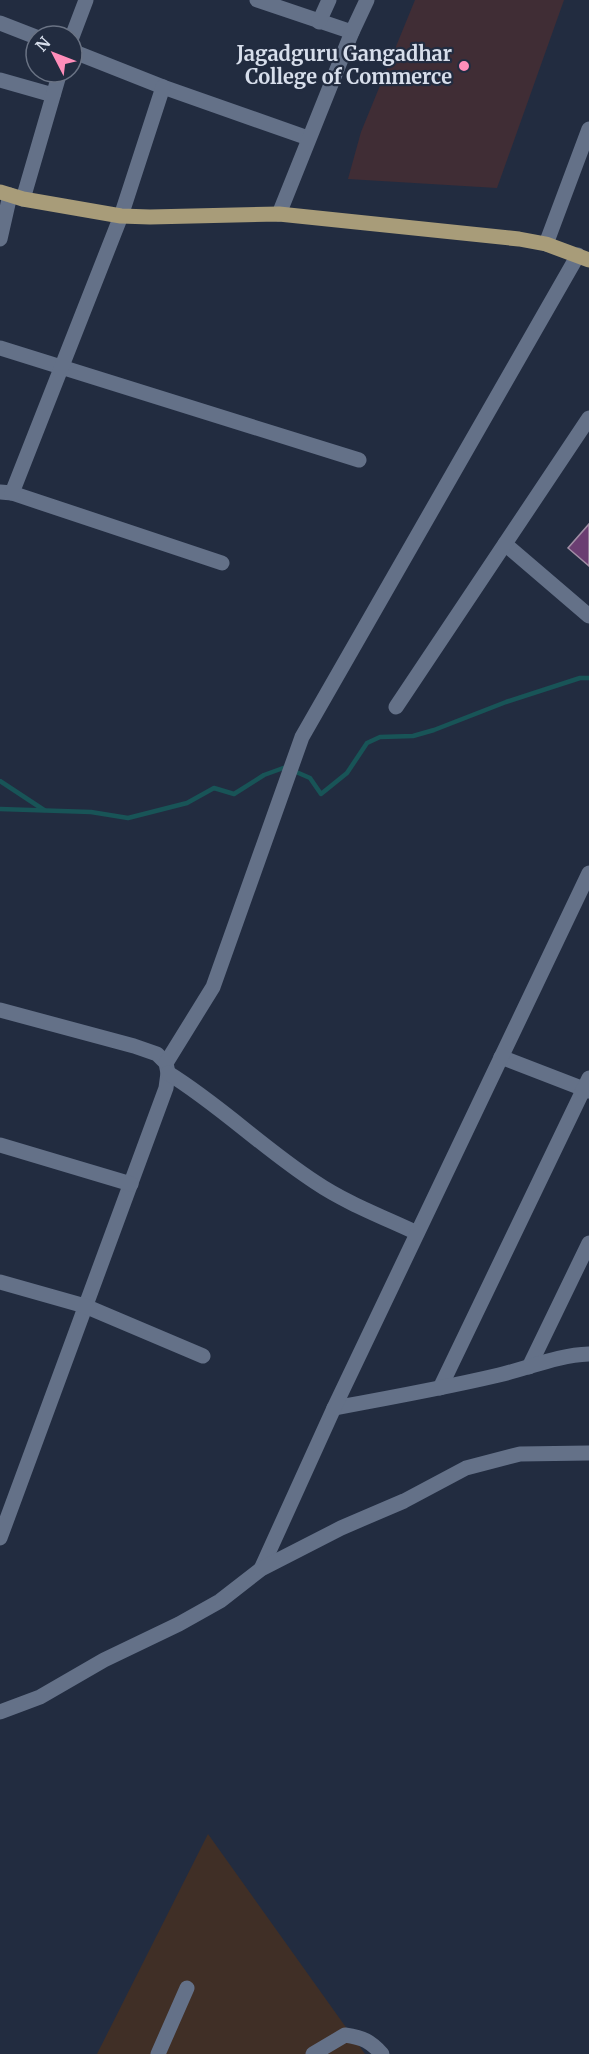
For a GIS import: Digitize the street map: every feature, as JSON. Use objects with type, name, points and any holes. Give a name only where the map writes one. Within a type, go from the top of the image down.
[{"type":"main road","points":[[11,195],[121,216],[279,214],[519,239],[546,244],[583,258]]},
{"type":"street","points":[[77,24],[86,0]]},
{"type":"street","points":[[257,0],[352,32]]},
{"type":"street","points":[[319,22],[329,0]]},
{"type":"street","points":[[279,214],[308,138],[367,0]]},
{"type":"street","points":[[0,23],[24,33]]},
{"type":"street","points":[[84,56],[163,87],[308,138]]},
{"type":"street","points":[[0,80],[53,95]]},
{"type":"street","points":[[0,239],[11,195],[56,84]]},
{"type":"street","points":[[163,87],[121,216],[61,366],[6,492],[222,563]]},
{"type":"street","points":[[546,244],[589,129]]},
{"type":"street","points":[[0,1538],[7,1495],[85,1306],[131,1184],[166,1088],[167,1068],[213,987],[302,737],[583,258]]},
{"type":"street","points":[[0,348],[359,460]]},
{"type":"street","points":[[396,707],[589,418]]},
{"type":"street","points":[[505,544],[589,616]]},
{"type":"street","points":[[261,1569],[334,1408],[589,873]]},
{"type":"street","points":[[0,1010],[157,1054],[167,1068],[315,1183],[417,1233]]},
{"type":"street","points":[[440,1388],[587,1086],[501,1057]]},
{"type":"street","points":[[0,1145],[131,1184]]},
{"type":"street","points":[[529,1367],[589,1243]]},
{"type":"street","points":[[0,1282],[85,1306],[203,1356]]},
{"type":"street","points":[[334,1408],[440,1388],[574,1355],[589,1354]]},
{"type":"street","points":[[0,1712],[40,1697],[104,1660],[179,1624],[220,1601],[261,1569],[341,1528],[404,1501],[466,1468],[520,1454],[589,1453]]},
{"type":"street","points":[[158,2054],[188,1988]]},
{"type":"street","points":[[313,2054],[345,2035],[371,2042],[382,2054]]},
{"type":"shaded area","name":"Jagadguru Gangadhar College of Commerce","points":[[415,0],[564,0],[497,188],[348,179],[361,132]]},
{"type":"shaded area","points":[[208,1834],[365,2054],[97,2054]]},
{"type":"building","points":[[589,524],[589,566],[568,548]]},
{"type":"waterway","points":[[294,771],[310,778],[321,794],[347,773],[367,743],[380,737],[413,736],[506,702],[580,678],[589,678]]},
{"type":"waterway","points":[[0,809],[91,812],[128,818],[187,803],[214,788],[234,794],[264,775],[286,767]]},
{"type":"waterway","points":[[0,781],[44,810]]},
{"type":"place","name":"Jagadguru Gangadhar College of Commerce","points":[[464,66]]}]
